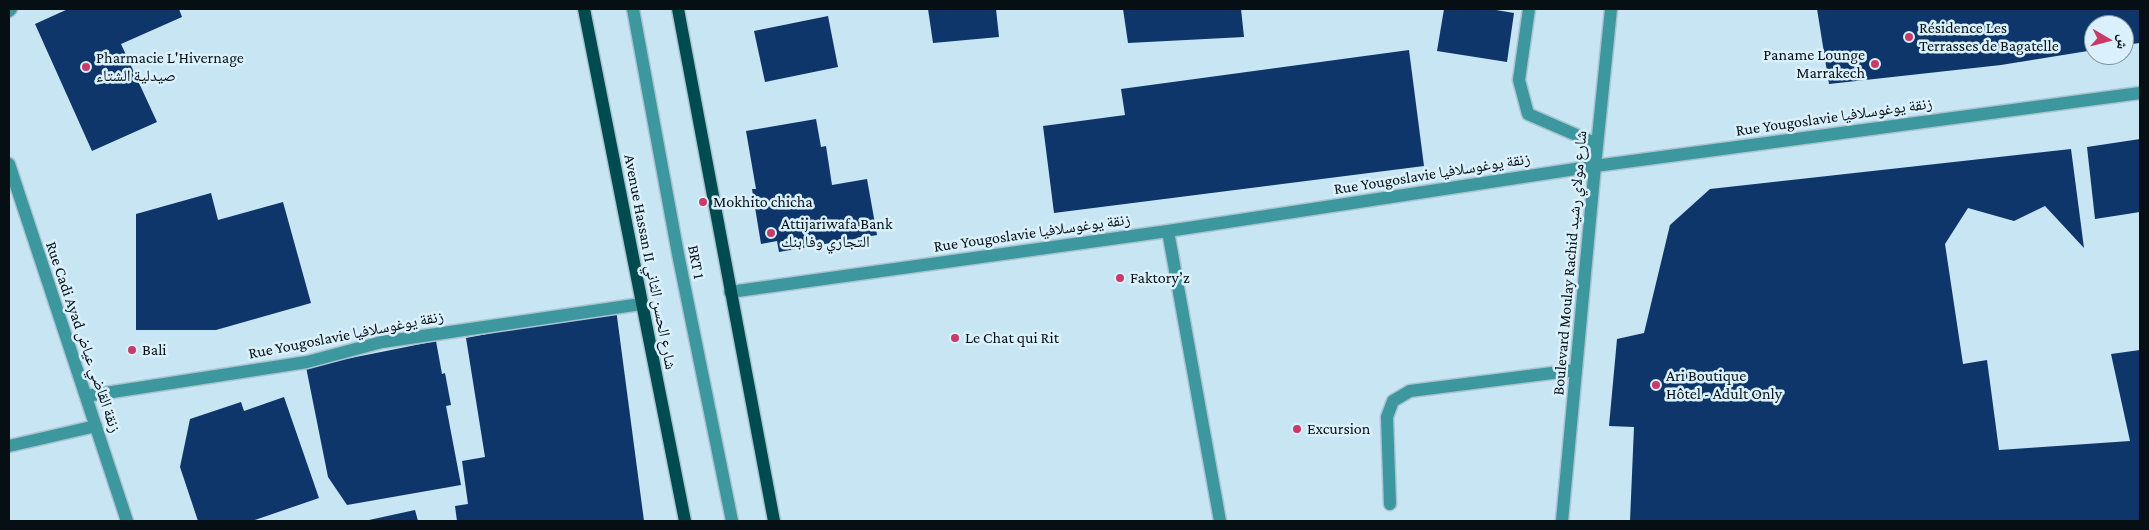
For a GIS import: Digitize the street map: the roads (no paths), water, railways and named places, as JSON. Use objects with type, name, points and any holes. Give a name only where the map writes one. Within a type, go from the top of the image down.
[{"type":"main road","name":"Avenue Hassan II شارع الحسن الثاني","points":[[584,9],[685,521]]},
{"type":"main road","points":[[678,9],[774,521]]},
{"type":"street","name":"BRT 1","points":[[633,9],[680,264],[732,521]]},
{"type":"street","points":[[1529,9],[1519,80],[1528,114],[1597,144]]},
{"type":"street","name":"Boulevard Moulay Rachid شارع مولاي رشيد","points":[[1562,521],[1611,9]]},
{"type":"street","name":"Rue Yougoslavie زنقة يوغوسلافيا","points":[[730,292],[1168,231],[1595,166],[2140,93]]},
{"type":"street","name":"Rue Cadi Ayad زنقة القاضي عياض","points":[[9,164],[127,521]]},
{"type":"street","points":[[1168,231],[1220,521]]},
{"type":"street","name":"Rue Yougoslavie زنقة يوغوسلافيا","points":[[86,396],[307,362],[382,342],[641,304]]},
{"type":"street","points":[[1390,504],[1387,417],[1392,401],[1410,391],[1576,370]]},
{"type":"street","points":[[9,446],[96,426]]},
{"type":"place","name":"Résidence Les Terrasses de Bagatelle","points":[[1909,37]]},
{"type":"place","name":"Paname Lounge Marrakech","points":[[1875,64]]},
{"type":"place","name":"Pharmacie L'Hivernage صيدلية الشتاء","points":[[86,67]]},
{"type":"place","name":"Mokhito chicha","points":[[703,202]]},
{"type":"place","name":"Attijariwafa Bank التجاري وفا بنك","points":[[771,233]]},
{"type":"place","name":"Faktory’z","points":[[1120,278]]},
{"type":"place","name":"Le Chat qui Rit","points":[[955,338]]},
{"type":"place","name":"Bali","points":[[132,350]]},
{"type":"place","name":"Ari Boutique Hôtel - Adult Only","points":[[1656,385]]},
{"type":"place","name":"Excursion","points":[[1297,429]]}]
